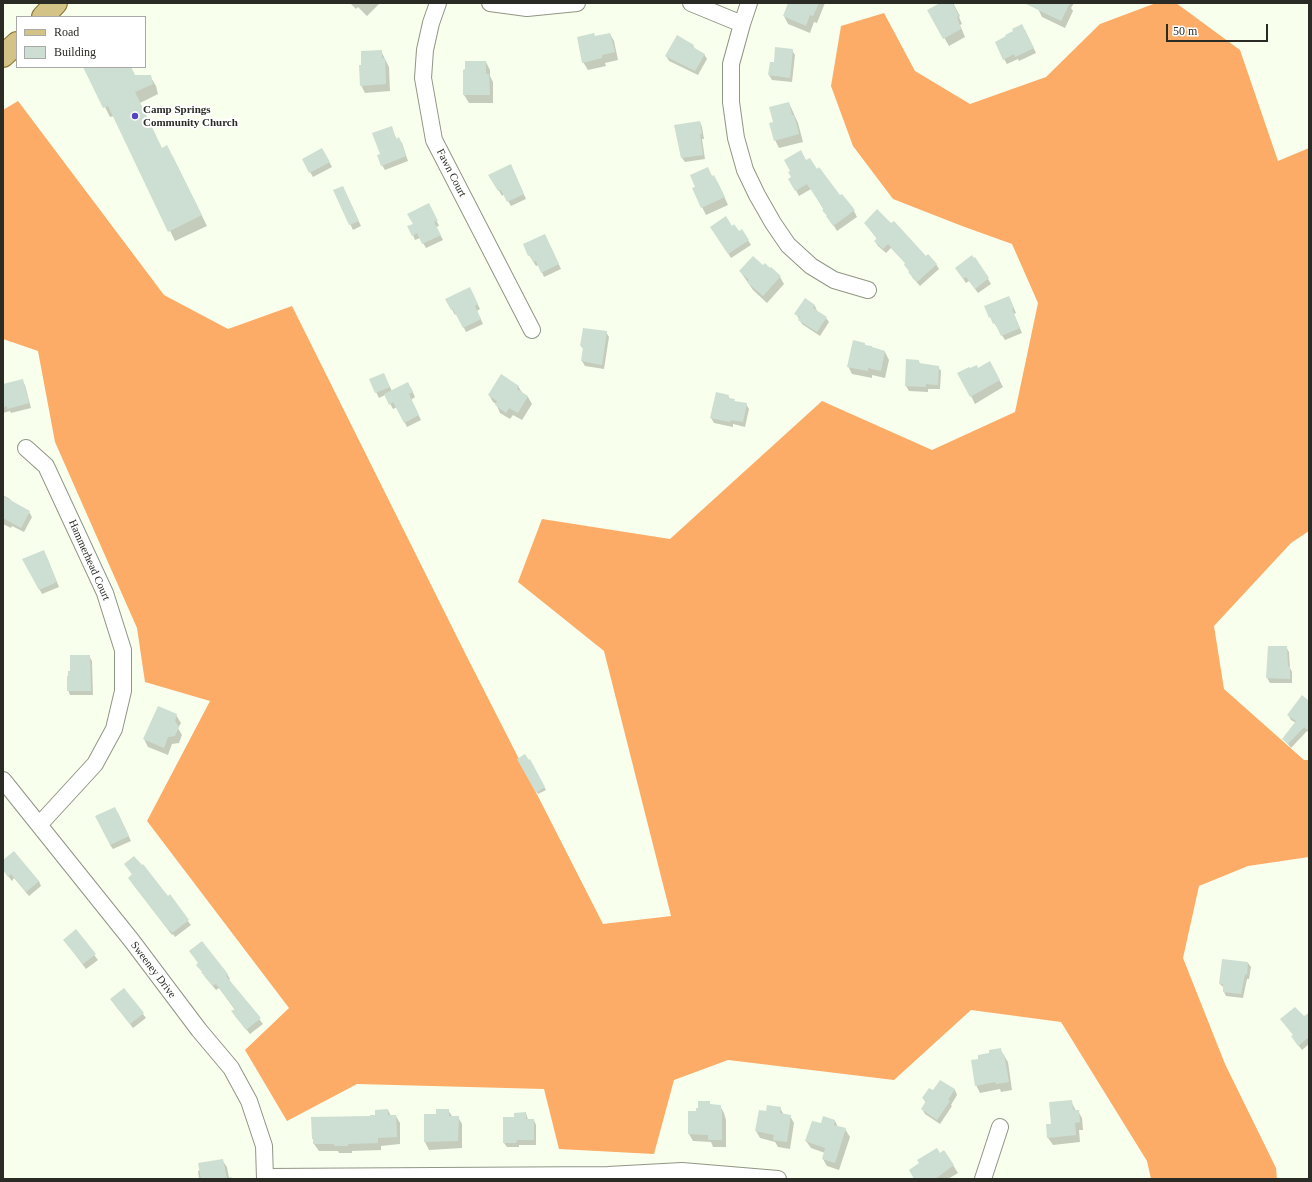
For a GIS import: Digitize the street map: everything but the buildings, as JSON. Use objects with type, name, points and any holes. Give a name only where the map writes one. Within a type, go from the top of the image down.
[{"type":"main road","points":[[44,16],[56,3]]},
{"type":"main road","points":[[3,56],[16,44]]},
{"type":"street","name":"Fawn Court","points":[[438,3],[431,22],[425,50],[423,78],[434,140],[532,330]]},
{"type":"street","points":[[490,3],[527,8],[577,3]]},
{"type":"street","points":[[691,3],[742,24]]},
{"type":"street","points":[[749,3],[731,64],[731,102],[736,138],[745,170],[773,223],[788,245],[811,266],[834,280],[868,290]]},
{"type":"street","name":"Hammerhead Court","points":[[26,448],[46,466],[105,593],[123,650],[123,691],[114,729],[95,764],[39,825]]},
{"type":"street","name":"Sweeney Drive","points":[[3,780],[132,941],[199,1030],[231,1068],[249,1100],[264,1146],[265,1178]]},
{"type":"street","points":[[983,1179],[1000,1127]]},
{"type":"street","points":[[265,1178],[608,1177],[682,1171],[778,1179]]},
{"type":"shaded area","points":[[1156,3],[1176,3],[1240,50],[1278,161],[1309,148],[1309,531],[1291,543],[1214,626],[1224,689],[1304,760],[1309,760],[1309,857],[1248,866],[1199,886],[1183,958],[1225,1064],[1276,1168],[1277,1179],[1151,1179],[1147,1161],[1061,1022],[971,1010],[894,1080],[728,1060],[674,1080],[654,1154],[559,1149],[544,1089],[357,1084],[287,1121],[245,1050],[289,1008],[147,821],[210,701],[145,682],[137,628],[55,442],[38,351],[3,339],[3,110],[18,101],[164,295],[228,329],[292,306],[464,651],[603,924],[671,916],[604,651],[518,582],[542,519],[670,539],[822,401],[932,450],[1015,412],[1038,303],[1012,244],[893,199],[853,146],[831,86],[841,26],[884,13],[915,71],[970,104],[1046,77],[1100,24]]},
{"type":"place","name":"Camp Springs Community Church","points":[[135,116]]}]
